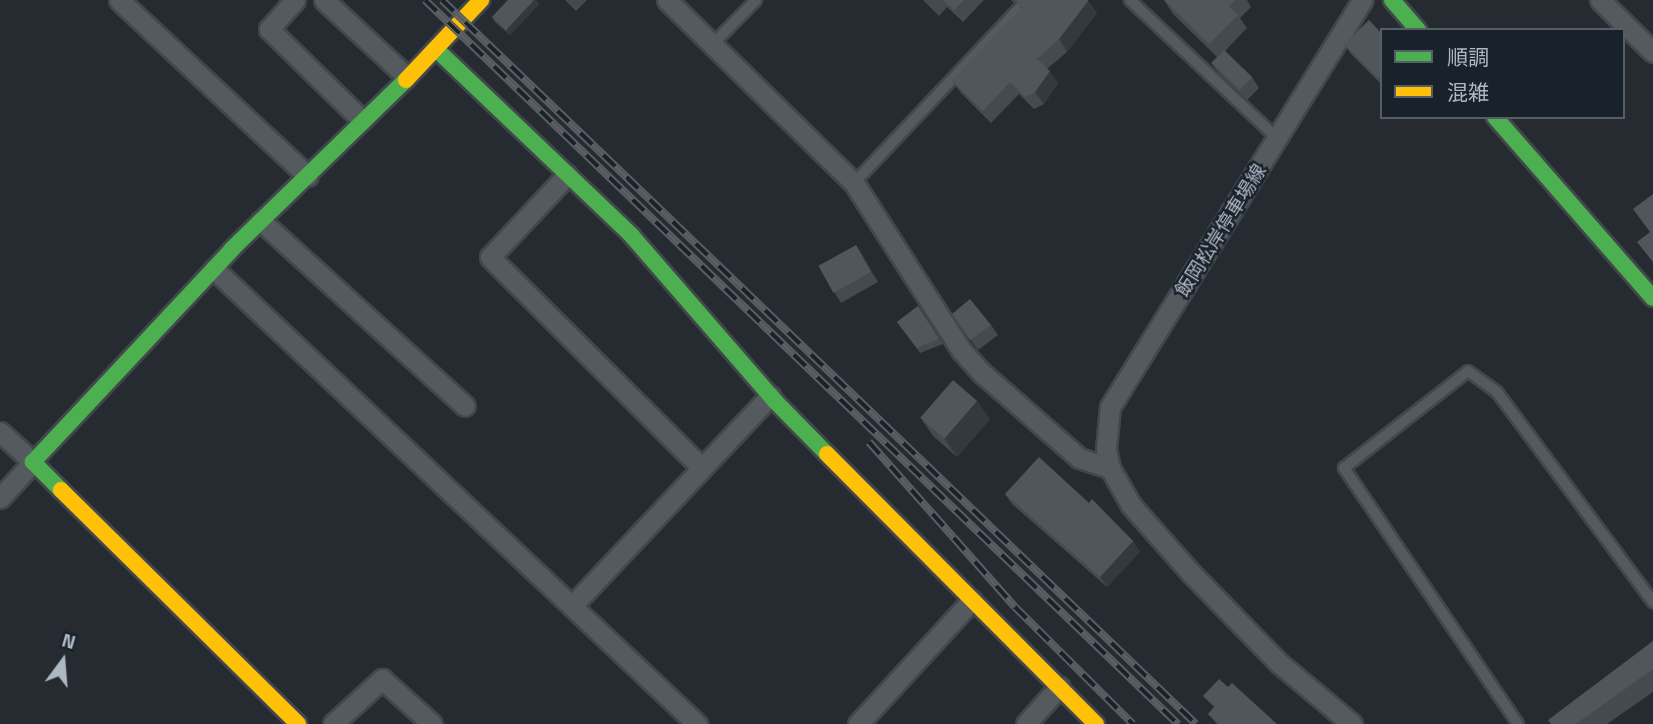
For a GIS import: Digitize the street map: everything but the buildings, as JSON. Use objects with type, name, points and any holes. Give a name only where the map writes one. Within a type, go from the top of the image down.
[{"type":"main road","points":[[298,724],[33,462],[214,269],[406,76],[437,50],[481,0]]},
{"type":"main road","points":[[1392,0],[1416,28]]},
{"type":"main road","points":[[437,50],[632,236],[770,396],[1096,724]]},
{"type":"main road","points":[[1497,119],[1653,298]]},
{"type":"street","points":[[119,0],[308,176]]},
{"type":"street","points":[[295,0],[269,29],[362,120]]},
{"type":"street","points":[[324,0],[406,76]]},
{"type":"street","points":[[667,0],[854,183],[975,366],[1080,458],[1110,468],[1131,505],[1190,572],[1279,663],[1352,724]]},
{"type":"street","name":"飯岡松岸停車場線","points":[[1110,468],[1106,449],[1110,407],[1362,0]]},
{"type":"street","points":[[1600,0],[1653,52]]},
{"type":"street","points":[[567,174],[490,257],[702,468]]},
{"type":"street","points":[[261,221],[465,406]]},
{"type":"street","points":[[214,269],[697,724]]},
{"type":"street","points":[[572,606],[770,396]]},
{"type":"street","points":[[0,432],[33,462],[0,498]]},
{"type":"street","points":[[858,724],[972,600]]},
{"type":"street","points":[[333,724],[382,680],[432,724]]},
{"type":"street","points":[[1026,724],[1059,687]]},
{"type":"lane","points":[[712,45],[756,0]]},
{"type":"lane","points":[[854,183],[1027,0]]},
{"type":"lane","points":[[1130,0],[1277,138]]},
{"type":"lane","points":[[1518,724],[1344,468],[1468,371],[1497,392],[1653,602]]},
{"type":"railway","points":[[425,0],[1178,724]]},
{"type":"railway","points":[[442,0],[1196,724]]},
{"type":"railway","points":[[869,442],[1015,607],[1133,724]]},
{"type":"traffic: fast","points":[[1392,0],[1416,28]]},
{"type":"traffic: fast","points":[[437,50],[632,236],[775,401],[827,454]]},
{"type":"traffic: fast","points":[[61,490],[33,462],[232,249],[406,80]]},
{"type":"traffic: fast","points":[[1497,119],[1653,298]]},
{"type":"traffic: slow","points":[[406,80],[481,0]]},
{"type":"traffic: slow","points":[[827,454],[1096,724]]},
{"type":"traffic: slow","points":[[61,490],[298,724]]}]
